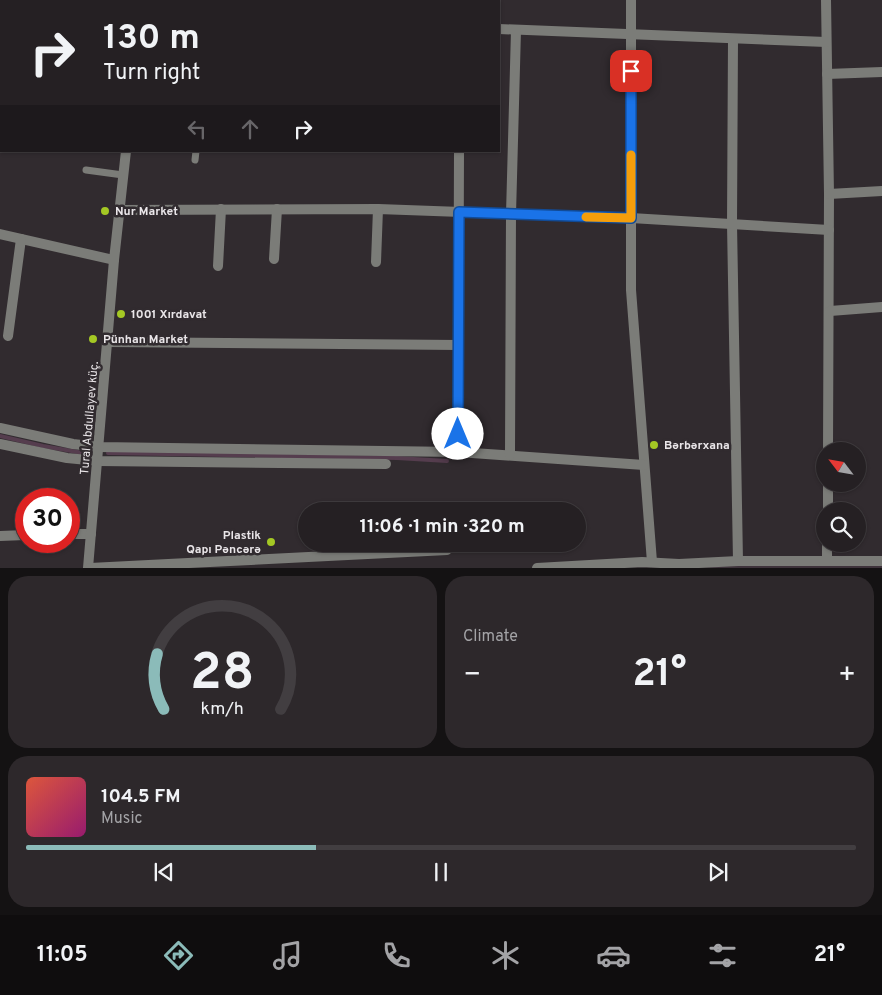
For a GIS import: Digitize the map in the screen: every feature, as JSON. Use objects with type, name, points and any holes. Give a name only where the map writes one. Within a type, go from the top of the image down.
[{"type":"street","points":[[631,0],[631,290],[652,562]]},
{"type":"street","points":[[826,0],[830,194],[828,442]]},
{"type":"street","points":[[500,29],[826,42]]},
{"type":"street","points":[[510,455],[511,214],[516,30]]},
{"type":"street","points":[[733,39],[732,224],[738,561]]},
{"type":"street","points":[[827,74],[882,72]]},
{"type":"street","name":"Tural Abdullayev küç.","points":[[89,568],[114,260],[126,152]]},
{"type":"street","points":[[458,452],[459,152]]},
{"type":"street","points":[[830,194],[882,191]]},
{"type":"street","points":[[218,266],[221,209]]},
{"type":"street","points":[[274,259],[277,209]]},
{"type":"street","points":[[119,210],[378,209],[631,218],[829,230]]},
{"type":"street","points":[[376,262],[378,209]]},
{"type":"street","points":[[0,234],[114,260]]},
{"type":"street","points":[[8,336],[21,239]]},
{"type":"street","points":[[830,310],[882,307]]},
{"type":"street","points":[[108,342],[459,345]]},
{"type":"street","points":[[0,428],[72,444],[99,447],[458,452],[644,465]]},
{"type":"street","points":[[0,444],[67,458],[98,461],[386,464]]},
{"type":"street","points":[[80,534],[91,534]]},
{"type":"street","points":[[0,536],[15,535]]},
{"type":"street","points":[[89,568],[407,552]]},
{"type":"street","points":[[827,552],[827,561]]},
{"type":"street","points":[[537,568],[620,562],[725,565],[738,561],[882,561]]},
{"type":"lane","points":[[195,160],[196,152]]},
{"type":"lane","points":[[86,170],[123,175]]},
{"type":"shaded area","points":[[746,564],[882,566],[882,568],[705,568]]},
{"type":"waterway","points":[[0,436],[89,454]]},
{"type":"waterway","points":[[108,453],[397,458],[447,461]]},
{"type":"slow traffic","points":[[586,217],[631,218],[631,155]]},
{"type":"place","name":"Nur Market","points":[[105,211]]},
{"type":"place","name":"1001 Xırdavat","points":[[121,314]]},
{"type":"place","name":"Pünhan Market","points":[[93,339]]},
{"type":"place","name":"Bərbərxana","points":[[654,445]]},
{"type":"place","name":"Plastik Qapı Pəncərə","points":[[271,542]]},
{"type":"route","points":[[458,434],[459,212],[631,218],[631,71]]}]
